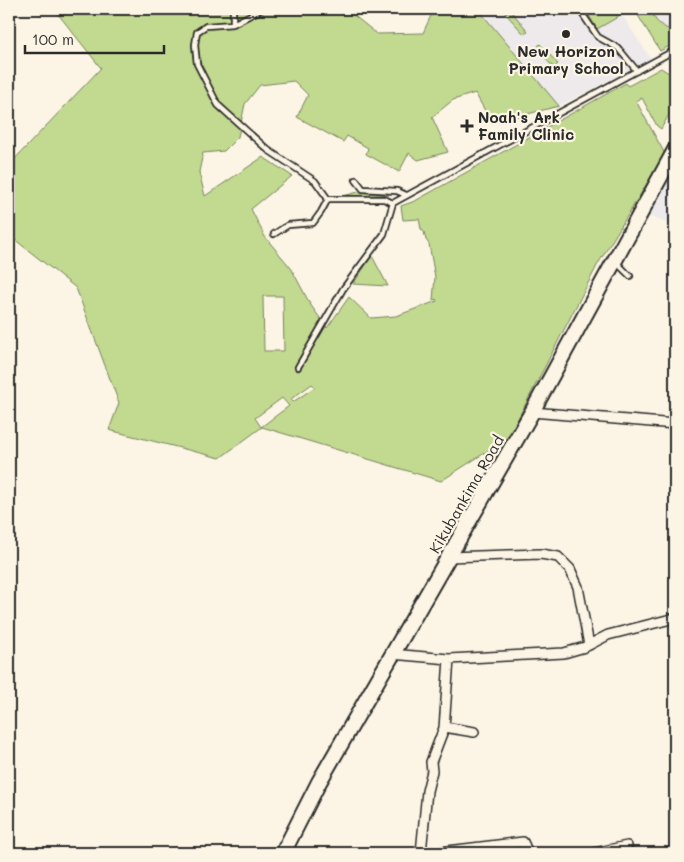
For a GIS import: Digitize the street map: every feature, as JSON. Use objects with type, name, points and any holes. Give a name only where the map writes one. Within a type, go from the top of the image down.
[{"type":"street","name":"Kikubankima Road","points":[[283,853],[319,782],[532,412],[675,150]]},
{"type":"street","points":[[532,412],[675,424]]},
{"type":"street","points":[[448,557],[541,554],[558,557],[570,569],[578,587],[589,645]]},
{"type":"street","points":[[391,654],[449,658],[564,654],[589,645],[608,635],[675,618]]},
{"type":"street","points":[[421,853],[432,762],[444,727],[449,658]]},
{"type":"street","points":[[444,727],[474,732]]},
{"type":"street","points":[[431,853],[523,842],[528,853]]},
{"type":"street","points":[[594,853],[627,846]]},
{"type":"lane","points":[[233,9],[234,24]]},
{"type":"lane","points":[[262,9],[234,24],[206,26],[197,32],[195,38],[197,64],[218,105],[268,150],[315,182],[328,199]]},
{"type":"lane","points":[[579,9],[598,37],[618,48],[637,72]]},
{"type":"lane","points":[[298,367],[343,289],[384,234],[393,203],[675,50]]},
{"type":"lane","points":[[356,180],[363,189],[397,192],[406,195]]},
{"type":"lane","points":[[328,199],[384,198],[393,203]]},
{"type":"lane","points":[[274,234],[288,225],[313,223],[322,212],[328,199]]},
{"type":"lane","points":[[614,261],[630,276]]},
{"type":"shaded area","name":"New Horizon Primary School","points":[[478,9],[618,9],[651,59],[559,106]]},
{"type":"shaded area","points":[[634,9],[675,9],[675,43],[660,51]]},
{"type":"shaded area","points":[[675,163],[675,226],[646,215]]},
{"type":"green space","points":[[54,9],[346,9],[377,34],[423,33],[434,9],[478,9],[559,106],[492,123],[475,93],[453,100],[432,117],[448,152],[418,160],[409,153],[399,172],[366,154],[368,148],[347,136],[343,142],[297,117],[308,95],[294,81],[260,85],[245,104],[238,137],[224,151],[203,153],[199,172],[205,196],[263,157],[292,176],[251,209],[265,237],[291,268],[310,304],[327,328],[349,297],[371,318],[396,316],[437,301],[436,299],[433,300],[435,277],[429,244],[421,229],[419,219],[403,220],[401,206],[415,201],[626,83],[628,86],[661,68],[675,77],[675,104],[661,129],[657,126],[642,98],[636,101],[665,154],[598,264],[508,438],[441,481],[262,427],[220,458],[109,430],[119,403],[76,288],[9,235],[9,165],[101,68]],"holes":[[[263,296],[283,296],[284,351],[264,351]],[[312,384],[315,387],[293,402],[291,399]],[[282,398],[289,406],[261,427],[255,418]]]},
{"type":"green space","points":[[585,9],[613,9],[618,17],[597,29]]},
{"type":"green space","points":[[634,9],[652,9],[654,18],[659,24],[675,31],[675,43],[660,51]]},
{"type":"green space","points":[[510,10],[528,31],[524,34],[505,13]]},
{"type":"green space","points":[[540,44],[558,64],[554,68],[536,48]]},
{"type":"green space","points":[[358,192],[389,195],[343,196]]},
{"type":"green space","points":[[372,256],[388,286],[353,284]]},
{"type":"place","name":"New Horizon Primary School","points":[[566,34]]},
{"type":"place","name":"Noah's Ark Family Clinic","points":[[467,126]]}]
